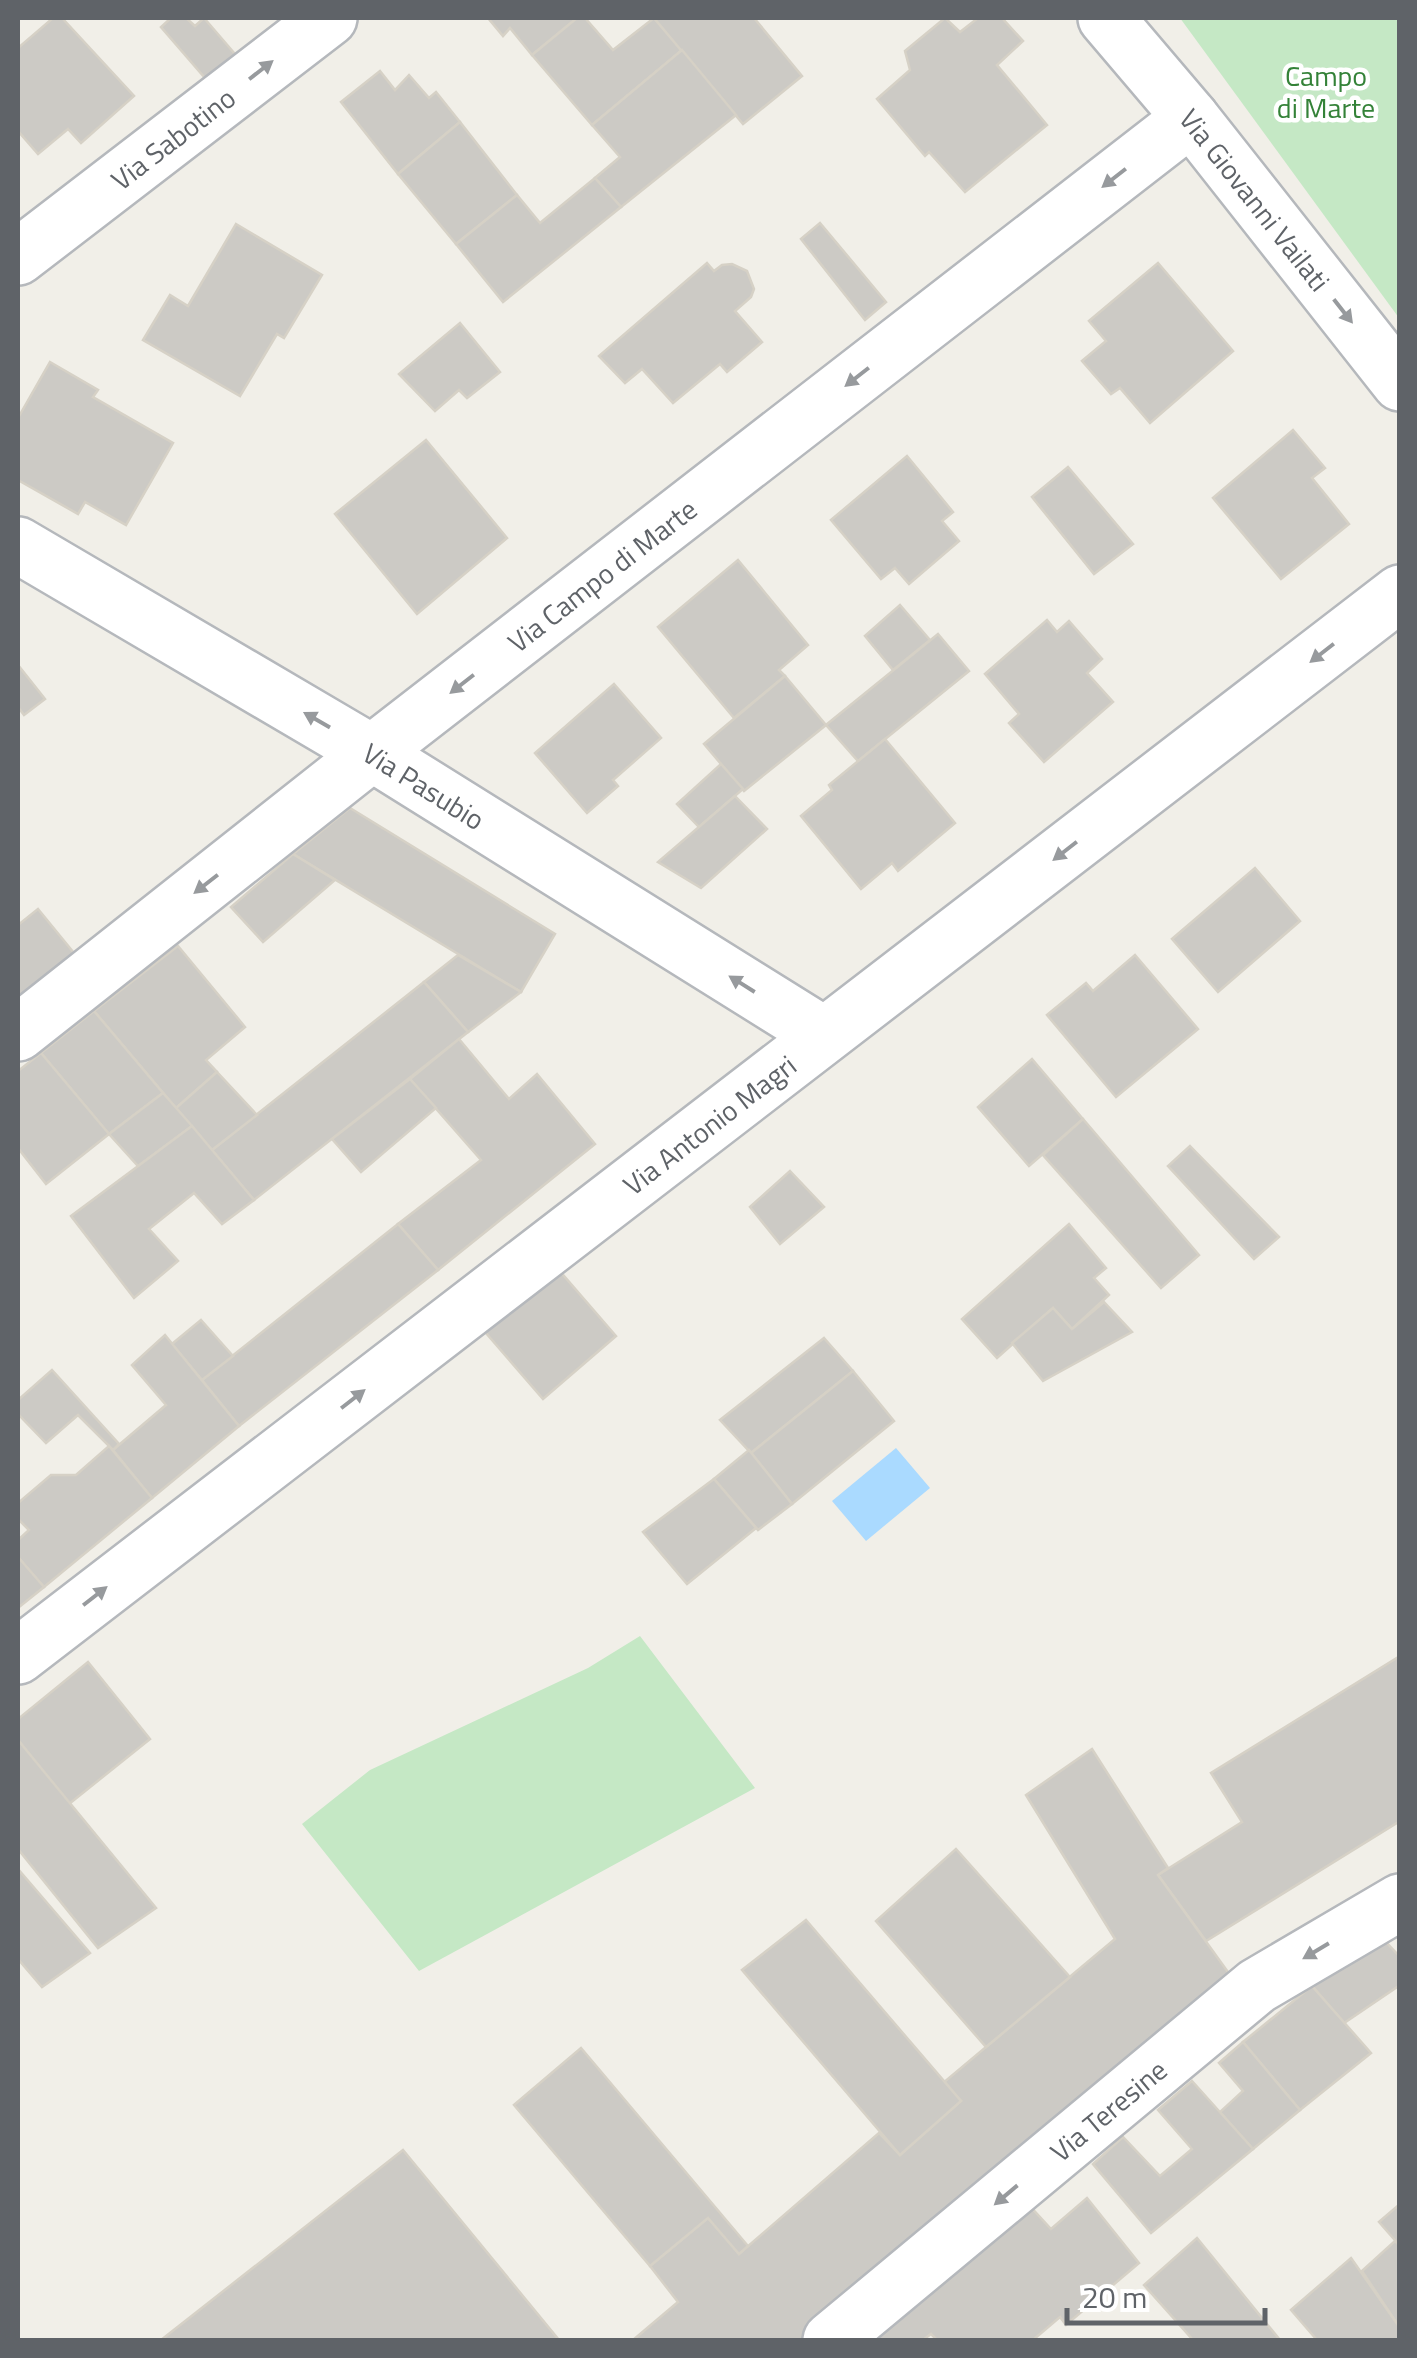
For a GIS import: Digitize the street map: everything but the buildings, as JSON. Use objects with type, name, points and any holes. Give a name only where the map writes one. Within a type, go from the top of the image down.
[{"type":"street","name":"Via Sabotino","points":[[18,258],[329,18]]},
{"type":"street","name":"Via Giovanni Vailati","points":[[1106,18],[1400,383]]},
{"type":"street","name":"Via Campo di Marte","points":[[18,1033],[1190,118]]},
{"type":"street","name":"Via Pasubio","points":[[18,545],[372,753],[824,1035]]},
{"type":"street","name":"Via Antonio Magri","points":[[18,1656],[1400,593]]},
{"type":"street","name":"Via Teresine","points":[[831,2340],[1257,1986],[1400,1902]]},
{"type":"green space","name":"Campo di Marte","points":[[1180,18],[1399,18],[1399,318]]},
{"type":"green space","points":[[640,1636],[755,1788],[419,1971],[302,1824],[370,1770],[588,1668]]},
{"type":"water","points":[[896,1448],[930,1488],[866,1541],[832,1501]]}]
